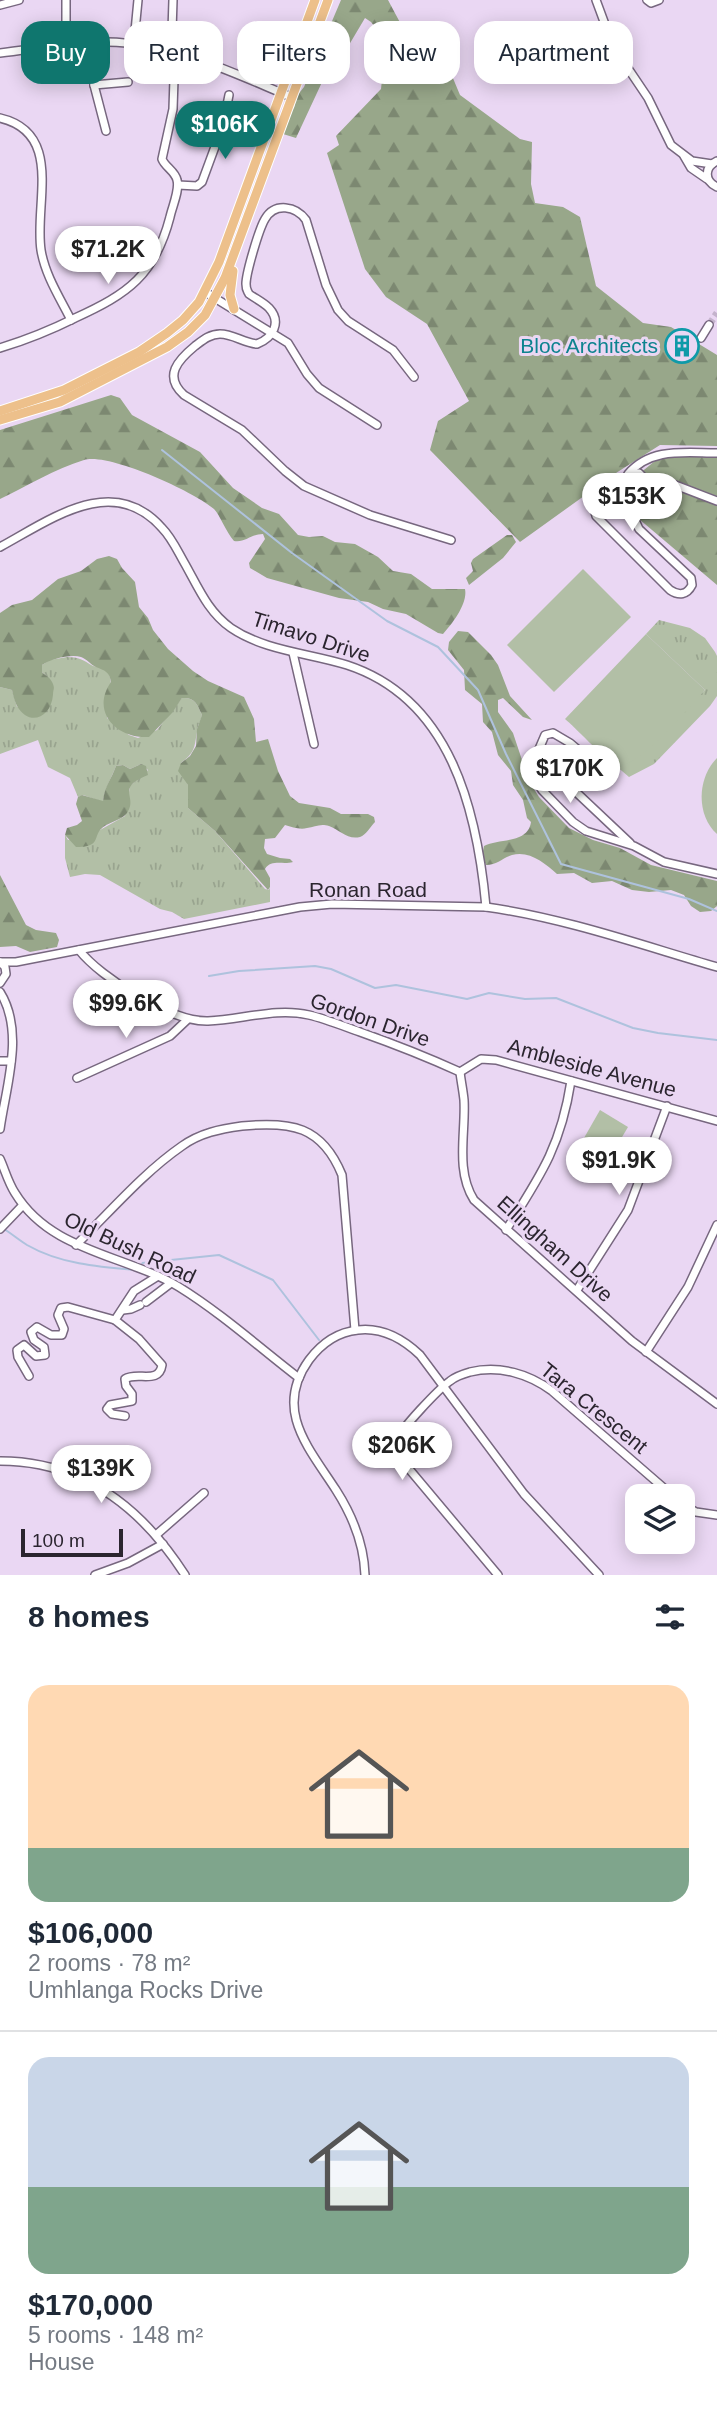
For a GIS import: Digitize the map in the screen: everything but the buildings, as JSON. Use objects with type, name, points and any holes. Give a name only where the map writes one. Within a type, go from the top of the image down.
[{"type":"main road","points":[[0,411],[64,390],[139,352],[175,328],[205,292],[257,161],[279,92],[315,0]]},
{"type":"main road","points":[[0,420],[60,402],[167,347],[205,315],[216,298],[238,245],[328,0]]},
{"type":"main road","points":[[234,309],[230,283],[238,245]]},
{"type":"street","points":[[0,5],[19,0]]},
{"type":"street","points":[[66,0],[66,21]]},
{"type":"street","points":[[136,21],[138,0]]},
{"type":"street","points":[[172,21],[173,0]]},
{"type":"street","points":[[596,0],[612,46],[648,98],[670,145],[692,161],[715,163]]},
{"type":"street","points":[[647,0],[651,3],[659,0]]},
{"type":"street","points":[[110,43],[170,50],[206,61],[291,97]]},
{"type":"street","points":[[0,53],[21,50]]},
{"type":"street","points":[[106,131],[94,85],[124,82]]},
{"type":"street","points":[[0,348],[45,333],[122,294],[146,272],[161,245],[178,185],[175,174],[162,159],[173,109],[174,84]]},
{"type":"street","points":[[178,185],[197,186],[202,182],[223,125],[229,94]]},
{"type":"street","points":[[0,118],[23,128],[33,138],[38,149],[42,169],[41,248],[46,269],[71,320]]},
{"type":"street","points":[[684,156],[691,168],[717,187]]},
{"type":"street","points":[[707,178],[707,170],[715,163]]},
{"type":"street","points":[[414,377],[393,350],[359,328],[338,310],[306,220],[300,212],[289,208],[274,210],[264,220],[246,282],[249,294],[273,314],[276,324],[273,333],[263,342],[255,344],[223,334],[208,336],[176,365],[174,379],[184,396],[242,430],[304,486],[370,516],[451,540]]},
{"type":"street","points":[[205,292],[290,344],[307,374],[319,388],[377,425]]},
{"type":"street","points":[[701,338],[709,325]]},
{"type":"street","points":[[635,493],[625,488],[626,477],[645,461],[662,453],[717,453]]},
{"type":"street","points":[[645,461],[639,473],[606,486],[600,492],[594,505],[596,516],[674,593],[683,594],[689,591],[693,583],[689,576],[639,529],[634,518],[635,493],[646,483],[676,486],[717,501]]},
{"type":"street","points":[[639,473],[646,483]]},
{"type":"street","name":"Timavo Drive","points":[[0,547],[82,504],[109,501],[132,507],[146,513],[163,529],[205,601],[224,622],[248,637],[293,653],[342,664],[372,675],[398,691],[425,716],[446,750],[464,793],[486,908]]},
{"type":"street","points":[[293,653],[314,744]]},
{"type":"street","points":[[601,769],[570,743],[553,733],[545,735],[539,749],[529,760],[536,780],[573,822],[594,834],[634,846],[664,862],[717,874]]},
{"type":"street","points":[[539,749],[541,759],[634,846]]},
{"type":"street","name":"Ronan Road","points":[[0,962],[16,962],[316,905],[486,908],[554,921],[717,967]]},
{"type":"street","name":"Gordon Drive","points":[[79,950],[91,965],[107,977],[163,1009],[188,1019],[210,1021],[285,1013],[310,1015],[406,1048],[460,1072]]},
{"type":"street","points":[[0,962],[6,970],[0,992],[7,1004],[12,1030],[11,1062],[0,1129]]},
{"type":"street","name":"Ronan Road","points":[[6,970],[16,962]]},
{"type":"street","points":[[77,1078],[170,1036],[188,1019]]},
{"type":"street","name":"Ambleside Avenue","points":[[460,1072],[472,1063],[488,1059],[717,1121]]},
{"type":"street","points":[[0,1060],[11,1062]]},
{"type":"street","name":"Ellingham Drive","points":[[460,1072],[464,1099],[463,1157],[468,1186],[474,1199],[646,1352],[717,1404]]},
{"type":"street","points":[[506,1230],[552,1154],[566,1113],[572,1081]]},
{"type":"street","points":[[577,1290],[623,1220],[667,1106]]},
{"type":"street","points":[[76,1245],[142,1180],[190,1140],[212,1131],[231,1128],[274,1123],[292,1126],[321,1140],[335,1157],[342,1175],[355,1330]]},
{"type":"street","name":"Old Bush Road","points":[[0,1158],[10,1184],[23,1205],[49,1230],[76,1245],[171,1283],[205,1305],[299,1378]]},
{"type":"street","points":[[0,1229],[23,1205]]},
{"type":"street","points":[[646,1352],[692,1280],[717,1225]]},
{"type":"street","points":[[115,1320],[134,1291],[158,1276]]},
{"type":"street","points":[[123,1310],[144,1303],[171,1283]]},
{"type":"street","points":[[29,1376],[17,1350],[24,1345],[36,1356],[43,1356],[46,1353],[44,1347],[31,1336],[32,1330],[37,1327],[51,1335],[62,1335],[64,1329],[58,1315],[61,1308],[68,1307],[115,1320],[139,1339],[162,1365],[156,1376],[130,1376],[124,1379],[132,1394],[132,1401],[110,1405],[107,1410],[112,1414],[125,1416]]},
{"type":"street","points":[[365,1575],[361,1546],[349,1516],[298,1429],[294,1404],[299,1378],[316,1352],[325,1343],[355,1330],[377,1331],[400,1338],[426,1361],[524,1494],[599,1575]]},
{"type":"street","name":"Tara Crescent","points":[[444,1385],[457,1377],[483,1370],[512,1372],[530,1377],[552,1391],[659,1484]]},
{"type":"street","points":[[444,1385],[401,1433],[396,1450],[399,1457],[498,1575]]},
{"type":"street","points":[[0,1461],[27,1462],[48,1467],[101,1489],[126,1505],[156,1535],[185,1575]]},
{"type":"street","points":[[156,1535],[204,1493]]},
{"type":"street","points":[[695,1511],[717,1515]]},
{"type":"street","points":[[94,1575],[128,1563],[163,1544]]},
{"type":"green space","points":[[341,0],[388,0],[399,21],[370,21],[365,18],[350,43],[350,21],[332,21]]},
{"type":"green space","points":[[305,84],[321,84],[296,138],[283,134],[290,110],[294,108],[296,97]]},
{"type":"green space","points":[[382,84],[455,84],[460,95],[520,139],[532,142],[531,184],[535,203],[563,207],[580,217],[596,286],[643,323],[671,327],[717,355],[717,446],[660,445],[520,542],[430,450],[438,421],[469,401],[427,324],[386,297],[365,269],[327,153],[339,145],[336,136],[381,89]]},
{"type":"green space","points":[[111,395],[120,398],[132,415],[200,452],[233,488],[262,508],[279,514],[298,535],[323,536],[335,542],[355,544],[378,557],[393,571],[411,574],[432,589],[465,589],[462,606],[455,619],[443,634],[438,633],[406,614],[267,578],[250,568],[249,563],[265,539],[263,534],[234,541],[214,509],[204,502],[151,475],[112,462],[84,460],[0,499],[0,430]]},
{"type":"green space","points":[[717,455],[717,501],[639,474],[661,456]]},
{"type":"green space","points":[[672,487],[717,504],[717,585],[639,519],[641,496],[645,492]]},
{"type":"green space","points":[[507,535],[512,535],[516,542],[503,558],[469,585],[466,578],[473,571],[473,559]]},
{"type":"green space","points":[[109,556],[117,559],[135,582],[139,607],[168,649],[208,681],[244,697],[254,719],[256,742],[268,739],[278,771],[290,796],[299,803],[330,808],[341,814],[368,814],[374,817],[375,822],[364,835],[351,837],[326,825],[302,829],[285,825],[275,838],[265,839],[264,848],[267,854],[293,862],[274,863],[265,869],[270,878],[268,890],[215,831],[188,808],[188,785],[178,771],[181,763],[190,756],[196,746],[197,729],[202,715],[193,700],[182,698],[149,737],[127,733],[110,722],[105,713],[105,693],[111,682],[108,673],[83,658],[72,656],[42,665],[42,672],[54,687],[51,703],[44,714],[33,718],[22,712],[16,704],[12,690],[0,687],[0,613],[12,605],[32,600],[58,579],[81,571],[97,559]]},
{"type":"green space","points":[[583,569],[631,617],[554,692],[507,645]]},
{"type":"green space","points":[[659,620],[690,628],[705,638],[717,656],[717,696],[654,764],[629,777],[615,765],[619,765],[705,690],[646,634]]},
{"type":"green space","points":[[458,631],[468,632],[491,655],[498,665],[510,696],[532,720],[523,717],[503,698],[498,700],[498,712],[513,733],[529,781],[539,797],[569,828],[593,840],[620,848],[651,865],[717,881],[717,906],[711,911],[700,912],[691,906],[684,895],[671,890],[632,890],[612,881],[592,883],[574,873],[557,874],[542,862],[525,854],[512,855],[486,865],[482,856],[484,846],[525,834],[531,822],[527,818],[523,800],[513,785],[511,771],[498,755],[492,732],[483,722],[482,704],[465,690],[464,670],[448,650],[449,642]]},
{"type":"green space","points":[[646,634],[705,690],[650,748],[626,764],[617,765],[599,752],[565,719]]},
{"type":"green space","points":[[67,657],[81,659],[103,668],[108,673],[111,684],[107,718],[129,735],[138,738],[157,730],[182,698],[195,702],[202,715],[193,750],[181,763],[188,785],[188,808],[215,831],[265,889],[269,890],[270,887],[270,902],[184,919],[160,909],[100,875],[70,877],[65,858],[65,835],[68,840],[100,830],[125,816],[130,786],[148,770],[141,764],[130,769],[123,765],[116,766],[103,802],[83,795],[78,797],[70,778],[48,767],[38,740],[0,754],[0,687],[12,690],[17,707],[52,696],[53,685],[42,672],[42,665],[50,660]]},
{"type":"green space","points":[[717,758],[717,834],[705,817],[702,796],[706,776]]},
{"type":"green space","points":[[141,764],[146,766],[148,775],[132,784],[127,813],[103,827],[92,844],[76,847],[65,835],[67,828],[82,821],[76,804],[78,797],[82,795],[103,801],[116,766],[123,765],[130,769]]},
{"type":"green space","points":[[0,875],[26,925],[36,930],[56,933],[59,940],[57,947],[30,952],[16,946],[0,947]]},
{"type":"green space","points":[[600,1110],[628,1127],[612,1154],[584,1138]]},
{"type":"waterway","points":[[162,450],[292,553],[387,621],[438,647],[478,690],[506,754],[561,864],[689,899],[717,911]]},
{"type":"waterway","points":[[209,976],[239,971],[315,966],[331,969],[375,988],[396,985],[467,999],[489,993],[525,999],[556,998],[633,1028],[717,1040]]},
{"type":"waterway","points":[[4,1229],[27,1245],[53,1256],[94,1266],[135,1270]]},
{"type":"waterway","points":[[142,1263],[219,1255],[273,1280],[319,1340]]},
{"type":"tunnel","points":[[709,325],[717,313]]},
{"type":"place","name":"Bloc Architects","points":[[682,346]]}]
